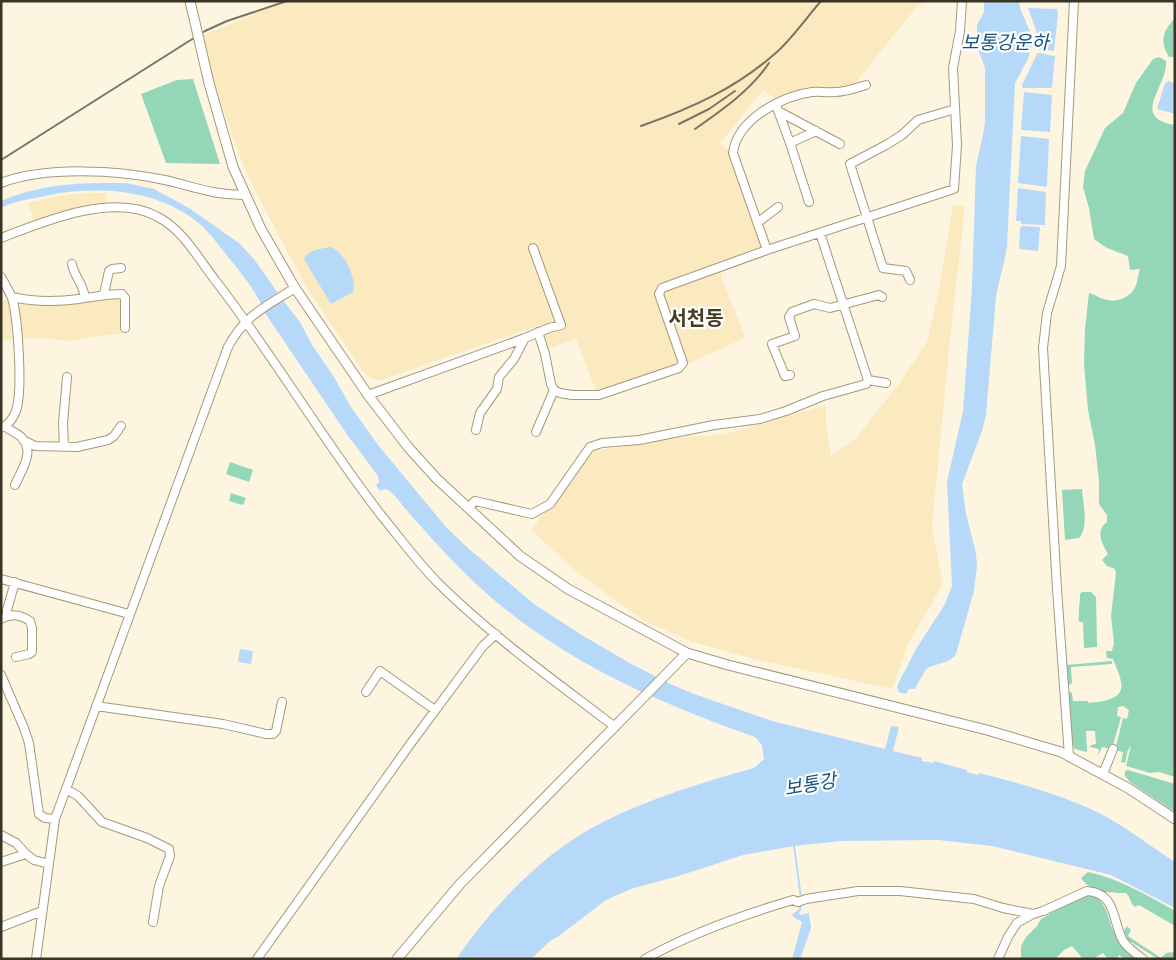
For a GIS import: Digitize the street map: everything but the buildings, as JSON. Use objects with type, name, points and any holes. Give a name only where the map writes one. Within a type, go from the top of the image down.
[{"type":"main road","points":[[190,1],[222,134],[244,195],[260,230],[294,288],[368,395],[408,447],[436,478],[520,556],[568,589],[687,653],[987,730],[1069,756],[1103,774],[1175,819]]},
{"type":"main road","points":[[397,959],[460,884],[687,653]]},
{"type":"street","points":[[538,332],[545,354],[550,384],[554,390],[560,393],[599,395],[679,368],[683,363],[659,294],[662,288],[767,250],[954,189],[957,145],[953,68],[960,31],[962,1]]},
{"type":"street","points":[[1069,756],[1043,348],[1047,313],[1061,266],[1074,1]]},
{"type":"street","points":[[767,250],[733,153],[734,143],[741,132],[760,113],[777,108],[798,95],[813,92],[846,91],[866,84]]},
{"type":"street","points":[[777,108],[840,144]]},
{"type":"street","points":[[777,108],[809,202]]},
{"type":"street","points":[[910,280],[906,272],[883,268],[850,164],[902,135],[918,120],[955,109]]},
{"type":"street","points":[[790,143],[816,131]]},
{"type":"street","points":[[1,183],[25,177],[68,172],[133,175],[164,180],[224,195],[244,195]]},
{"type":"street","points":[[1,238],[77,212],[100,207],[119,207],[157,216],[175,229],[246,320],[335,452],[400,538],[439,584],[538,669],[618,724]]},
{"type":"street","points":[[757,222],[778,207]]},
{"type":"street","points":[[820,233],[868,380]]},
{"type":"street","points":[[368,395],[561,325],[533,248]]},
{"type":"street","points":[[72,264],[73,271],[84,287],[85,298]]},
{"type":"street","points":[[104,294],[108,271],[121,268]]},
{"type":"street","points":[[1,277],[12,298],[20,374],[16,411],[8,425],[3,427]]},
{"type":"street","points":[[36,959],[56,819],[129,614],[228,347],[246,320],[294,288]]},
{"type":"street","points":[[12,298],[49,302],[104,294],[122,294],[124,298],[125,328]]},
{"type":"street","points":[[790,374],[785,376],[772,344],[795,336],[789,316],[792,312],[814,304],[830,308],[879,295],[882,297]]},
{"type":"street","points":[[476,430],[480,413],[497,389],[499,377],[514,359],[525,338]]},
{"type":"street","points":[[64,447],[62,423],[67,377]]},
{"type":"street","points":[[868,380],[886,382]]},
{"type":"street","points":[[468,508],[476,501],[532,514],[550,504],[590,447],[602,443],[639,440],[760,418],[786,411],[850,387],[863,386],[868,380]]},
{"type":"street","points":[[536,432],[554,390]]},
{"type":"street","points":[[3,427],[35,446],[77,447],[108,440],[114,436],[120,426]]},
{"type":"street","points":[[15,485],[28,457],[23,440]]},
{"type":"street","points":[[1,579],[129,614]]},
{"type":"street","points":[[4,618],[14,582]]},
{"type":"street","points":[[4,618],[19,615],[30,621],[32,628],[32,652],[16,657]]},
{"type":"street","points":[[258,959],[435,710],[484,646],[496,634]]},
{"type":"street","points":[[366,692],[380,671],[435,710]]},
{"type":"street","points":[[1,675],[29,743],[40,814],[45,818],[56,819]]},
{"type":"street","points":[[96,706],[223,724],[273,734],[276,731],[282,702]]},
{"type":"street","points":[[1103,774],[1113,749]]},
{"type":"street","points":[[66,789],[78,796],[102,822],[147,838],[168,849],[170,856],[159,886],[153,922]]},
{"type":"street","points":[[1,835],[16,843],[34,860],[49,864]]},
{"type":"street","points":[[1,862],[26,854]]},
{"type":"street","points":[[645,959],[670,945],[744,914],[793,900],[801,901],[858,891],[900,891],[974,899],[1003,908],[1033,914]]},
{"type":"street","points":[[998,959],[1017,923],[1033,914],[1043,912],[1087,891],[1101,894],[1114,912],[1123,940],[1130,949],[1143,959]]},
{"type":"street","points":[[1,927],[42,911]]},
{"type":"shaded area","points":[[295,1],[925,1],[915,9],[852,87],[779,102],[763,90],[720,144],[728,150],[730,148],[763,248],[719,270],[745,338],[690,363],[602,392],[596,391],[576,339],[546,350],[537,326],[381,380],[374,380],[364,373],[306,287],[248,177],[232,136],[207,60],[202,36],[270,7]]},
{"type":"shaded area","points":[[107,193],[106,203],[90,204],[34,221],[28,203],[63,195]]},
{"type":"shaded area","points":[[953,205],[965,206],[932,527],[943,584],[909,642],[892,689],[754,659],[692,642],[644,621],[579,574],[531,530],[590,452],[663,439],[726,434],[826,405],[826,423],[831,456],[856,438],[898,385],[927,342],[939,288]]},
{"type":"shaded area","points":[[121,297],[124,333],[66,341],[42,338],[20,339],[17,305]]},
{"type":"shaded area","points":[[10,300],[13,339],[1,340],[1,301]]},
{"type":"green space","points":[[1175,18],[1175,57],[1169,57],[1163,41],[1165,32]]},
{"type":"green space","points":[[1159,57],[1166,61],[1165,71],[1152,108],[1154,116],[1161,121],[1175,125],[1175,777],[1159,772],[1150,773],[1126,766],[1131,746],[1125,763],[1121,762],[1123,752],[1115,750],[1123,718],[1127,719],[1129,710],[1123,706],[1118,707],[1117,716],[1121,717],[1112,749],[1102,747],[1098,756],[1099,749],[1090,747],[1096,744],[1095,731],[1086,731],[1087,752],[1075,749],[1071,741],[1068,691],[1072,693],[1073,701],[1088,701],[1088,703],[1111,699],[1119,693],[1121,688],[1120,677],[1113,659],[1107,658],[1106,651],[1112,651],[1114,643],[1111,616],[1116,573],[1115,569],[1107,566],[1102,560],[1108,554],[1100,533],[1107,522],[1107,515],[1099,504],[1099,481],[1095,445],[1088,410],[1084,365],[1085,329],[1089,293],[1114,301],[1123,298],[1134,289],[1140,269],[1130,270],[1128,256],[1107,248],[1094,239],[1089,208],[1083,187],[1085,171],[1105,128],[1123,113],[1136,83],[1153,59]]},
{"type":"green space","points":[[193,79],[220,164],[166,163],[141,94],[177,80]]},
{"type":"green space","points":[[230,462],[253,470],[249,482],[226,474]]},
{"type":"green space","points":[[1082,489],[1085,515],[1084,528],[1079,538],[1065,540],[1062,490]]},
{"type":"green space","points":[[231,493],[246,498],[243,505],[229,501]]},
{"type":"green space","points":[[1082,592],[1091,592],[1096,597],[1097,647],[1084,648],[1083,622],[1079,622],[1080,594]]},
{"type":"green space","points":[[1112,661],[1112,664],[1071,667],[1072,683],[1068,686],[1066,665]]},
{"type":"green space","points":[[1128,770],[1175,784],[1175,812],[1130,782],[1125,776],[1125,771]]},
{"type":"green space","points":[[1088,872],[1122,883],[1175,911],[1175,926],[1139,905],[1135,907],[1126,893],[1107,892],[1095,889],[1085,883],[1081,878]]},
{"type":"green space","points":[[1083,895],[1097,898],[1102,902],[1115,934],[1134,959],[1125,959],[1119,955],[1117,959],[1108,959],[1103,953],[1093,959],[1083,959],[1072,946],[1064,950],[1055,959],[1021,959],[1021,946],[1041,919]]},
{"type":"green space","points":[[1127,926],[1131,930],[1128,936],[1161,958],[1166,953],[1175,952],[1175,959],[1158,959],[1128,940],[1124,931]]},
{"type":"water","name":"보통강운하","points":[[984,1],[1019,1],[1032,36],[1032,45],[1028,59],[1015,83],[1007,246],[996,296],[986,415],[962,484],[977,566],[974,591],[956,654],[946,662],[926,669],[915,689],[909,689],[906,694],[899,692],[897,686],[916,649],[945,604],[952,586],[947,482],[963,411],[964,398],[972,287],[976,166],[985,121],[985,68],[978,49],[977,32],[977,25],[984,12]]},
{"type":"water","points":[[1028,8],[1057,9],[1054,51],[1037,49],[1037,33]]},
{"type":"water","points":[[1039,53],[1055,56],[1052,88],[1023,88],[1022,85]]},
{"type":"water","points":[[1169,81],[1175,84],[1175,114],[1157,109],[1165,83]]},
{"type":"water","points":[[1024,92],[1052,95],[1050,132],[1021,130]]},
{"type":"water","points":[[1021,136],[1049,139],[1046,187],[1018,183]]},
{"type":"water","name":"보통강","points":[[126,183],[154,189],[189,208],[239,243],[254,259],[300,322],[312,345],[334,377],[351,407],[378,445],[446,527],[534,604],[628,662],[694,694],[772,721],[885,749],[891,726],[899,727],[893,751],[922,758],[922,761],[933,763],[934,761],[978,775],[979,773],[1026,786],[1089,808],[1121,825],[1175,862],[1175,908],[1111,875],[992,846],[938,840],[841,841],[794,846],[743,855],[631,889],[606,900],[550,941],[531,959],[456,959],[503,900],[540,864],[560,848],[603,822],[640,805],[696,785],[754,768],[764,759],[762,745],[755,737],[679,708],[607,675],[539,634],[506,610],[475,583],[390,491],[386,489],[380,491],[376,485],[379,482],[378,476],[346,433],[265,313],[249,283],[210,234],[187,215],[169,205],[150,198],[110,191],[69,192],[49,195],[18,201],[1,208],[1,201],[25,192],[64,185]]},
{"type":"water","points":[[1018,188],[1046,192],[1045,225],[1021,224],[1021,221],[1016,221]]},
{"type":"water","points":[[1022,226],[1040,227],[1038,251],[1019,249],[1020,228]]},
{"type":"water","points":[[329,247],[340,253],[348,265],[354,286],[353,292],[331,304],[304,259],[312,252]]},
{"type":"water","points":[[240,649],[253,651],[251,664],[238,662]]},
{"type":"water","points":[[798,910],[800,915],[809,913],[811,928],[800,959],[792,959],[802,922],[792,915]]},
{"type":"waterway","points":[[794,846],[801,898]]},
{"type":"waterway","points":[[798,912],[801,903]]},
{"type":"railway","points":[[1,160],[205,31],[227,21],[287,1]]},
{"type":"railway","points":[[641,126],[713,96],[746,76],[778,51],[821,1]]},
{"type":"railway","points":[[695,129],[744,91],[769,63]]},
{"type":"railway","points":[[679,124],[709,109],[735,91]]},
{"type":"district","name":"서천동","points":[[696,318]]}]
